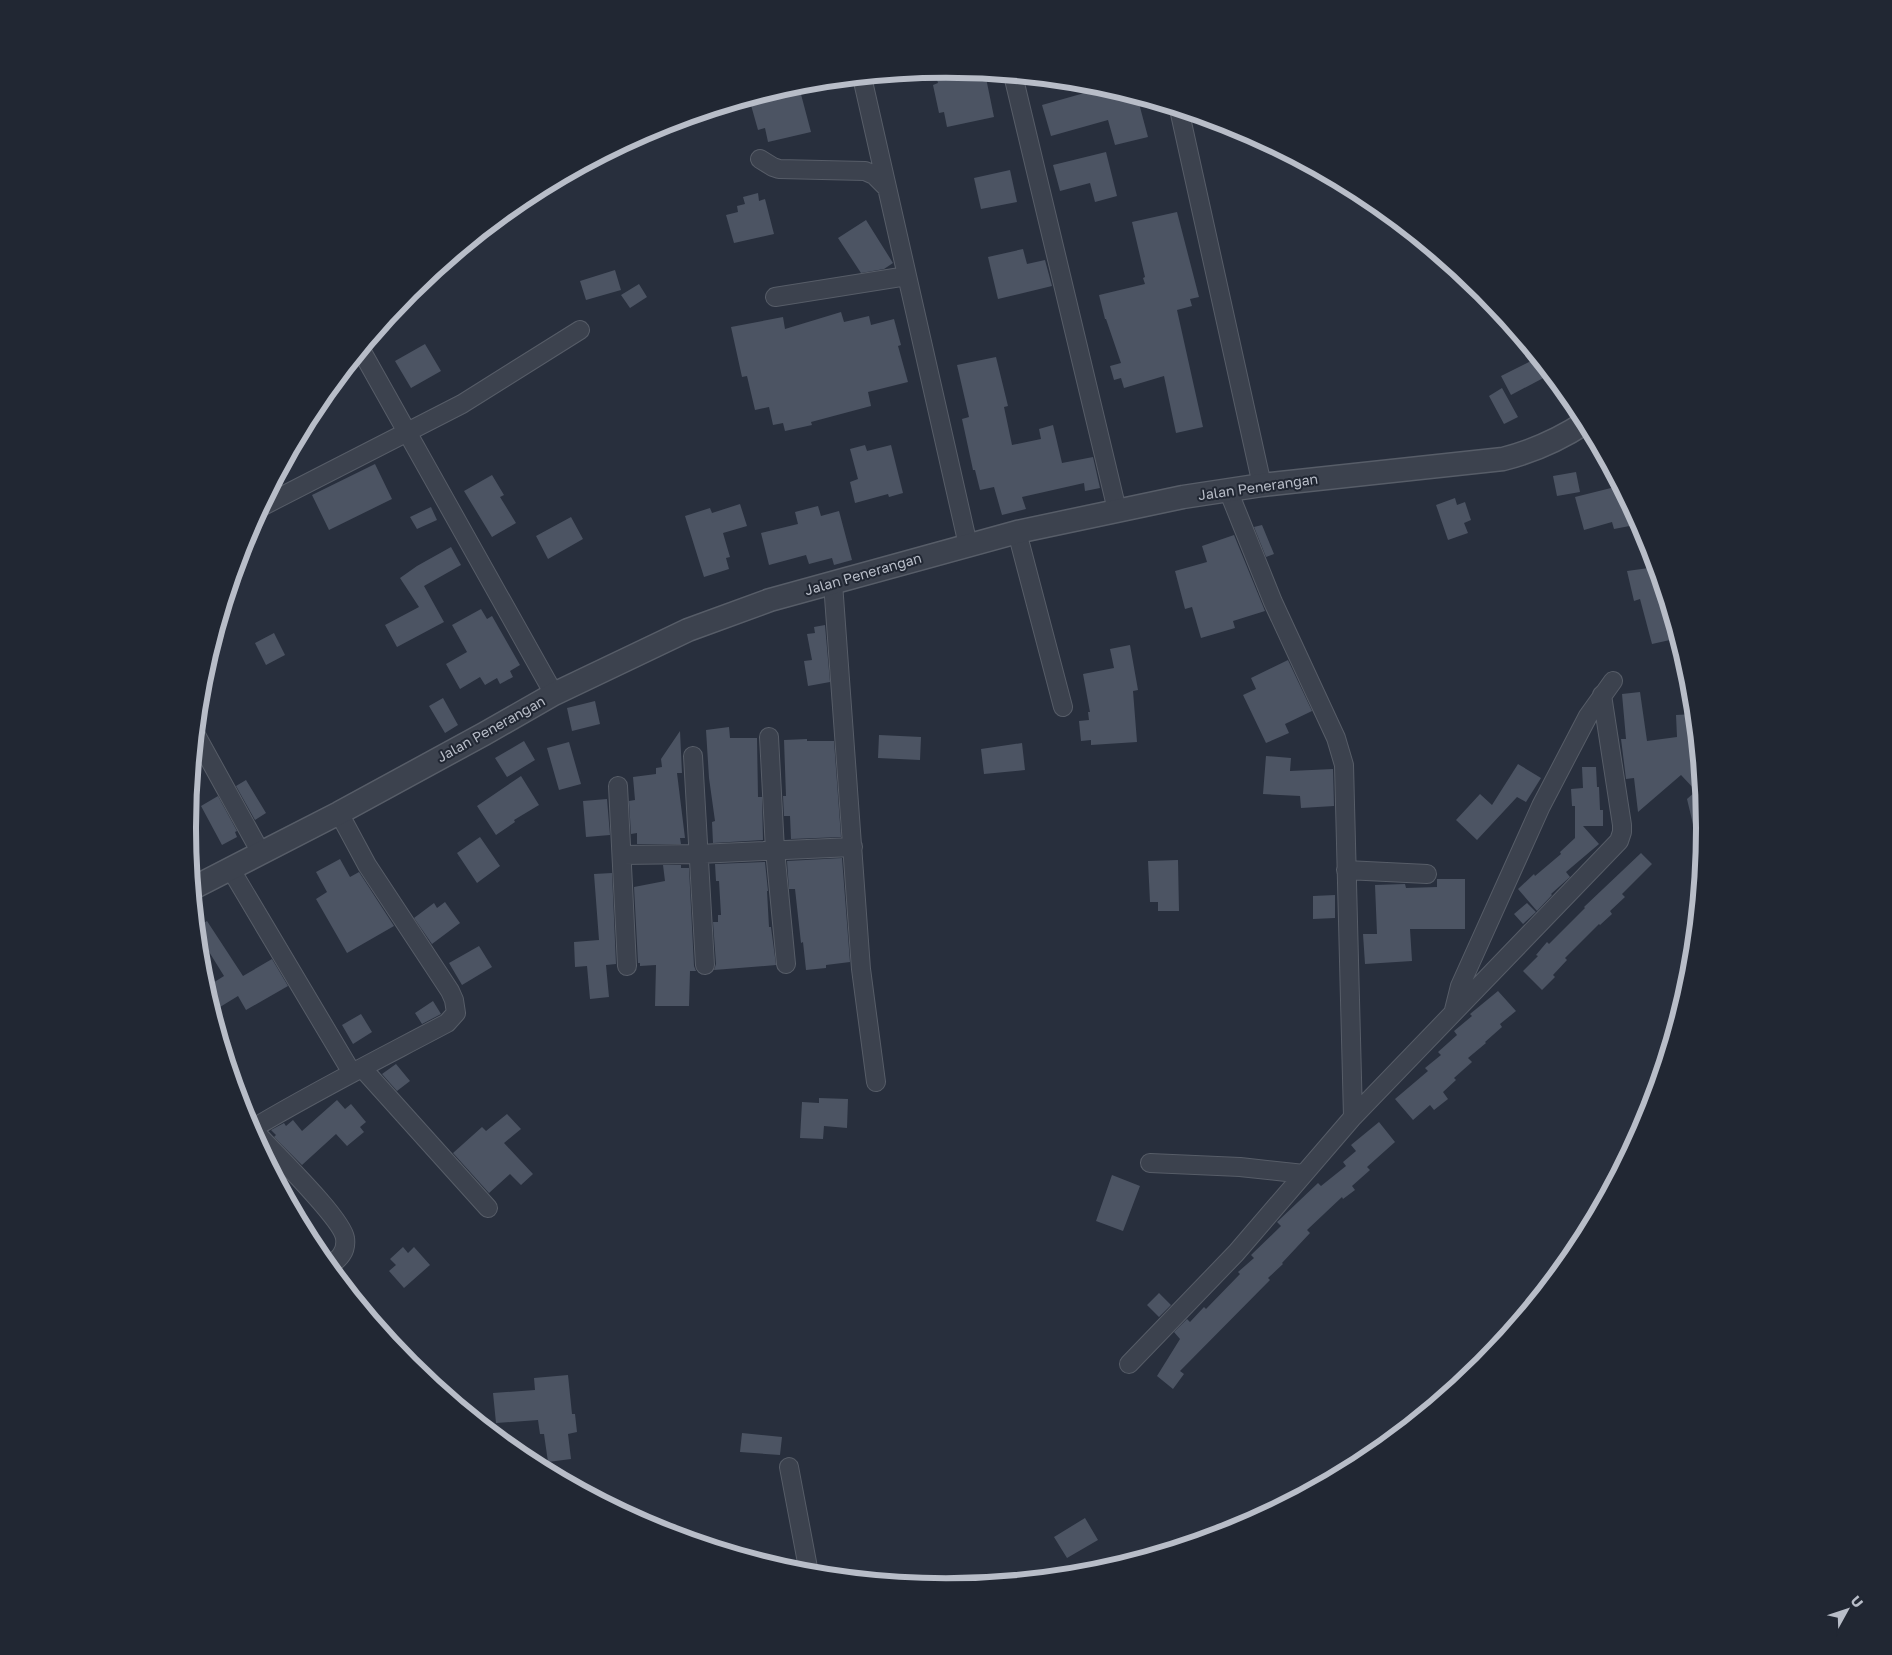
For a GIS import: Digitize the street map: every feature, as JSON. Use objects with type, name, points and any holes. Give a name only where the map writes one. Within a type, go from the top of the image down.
[{"type":"street","points":[[1014,81],[1117,510]]},
{"type":"street","points":[[863,82],[968,545]]},
{"type":"street","points":[[1180,115],[1262,485]]},
{"type":"street","points":[[760,159],[768,165],[779,169],[865,171],[874,175],[886,187]]},
{"type":"street","points":[[775,297],[907,276]]},
{"type":"street","points":[[270,504],[490,387],[580,330]]},
{"type":"street","points":[[364,355],[554,694]]},
{"type":"street","name":"Jalan Penerangan","points":[[199,885],[339,812],[554,694],[711,621],[770,600],[1017,532],[1117,510],[1262,485],[1503,459],[1546,446],[1579,426]]},
{"type":"street","points":[[1228,490],[1272,602],[1336,738],[1344,765],[1353,1118]]},
{"type":"street","points":[[1017,532],[1063,707]]},
{"type":"street","points":[[833,583],[861,969],[876,1082]]},
{"type":"street","points":[[1453,1013],[1460,986],[1541,806],[1588,716],[1613,681]]},
{"type":"street","points":[[1129,1364],[1236,1253],[1353,1118],[1621,837],[1622,825],[1602,696]]},
{"type":"street","points":[[769,737],[775,850],[786,964]]},
{"type":"street","points":[[201,744],[261,853]]},
{"type":"street","points":[[693,756],[704,966]]},
{"type":"street","points":[[618,786],[627,966]]},
{"type":"street","points":[[257,1123],[447,1024],[456,1013],[450,991],[367,865],[339,812]]},
{"type":"street","points":[[622,855],[853,848]]},
{"type":"street","points":[[230,868],[357,1071],[488,1208]]},
{"type":"street","points":[[1346,870],[1427,874]]},
{"type":"street","points":[[266,1144],[328,1210],[341,1229],[345,1236],[344,1251],[335,1262]]},
{"type":"street","points":[[1150,1163],[1304,1174]]},
{"type":"street","points":[[789,1467],[807,1564]]},
{"type":"building","points":[[937,78],[986,79],[994,117],[947,127],[944,112],[939,113],[933,85],[938,83]]},
{"type":"building","points":[[800,92],[811,132],[768,142],[765,128],[758,130],[751,103]]},
{"type":"building","points":[[1089,92],[1139,103],[1148,137],[1115,145],[1108,120],[1051,136],[1042,105]]},
{"type":"building","points":[[1106,152],[1117,196],[1095,202],[1090,183],[1060,191],[1053,165]]},
{"type":"building","points":[[1010,170],[1017,202],[981,209],[974,178]]},
{"type":"building","points":[[758,193],[759,201],[765,199],[774,234],[734,243],[726,215],[738,212],[737,206],[745,204],[743,197]]},
{"type":"building","points":[[1177,212],[1199,297],[1190,299],[1192,306],[1177,310],[1203,427],[1176,433],[1164,376],[1124,388],[1121,378],[1114,380],[1110,366],[1121,363],[1105,319],[1099,295],[1145,284],[1132,222]]},
{"type":"building","points":[[866,220],[893,263],[884,269],[861,273],[838,238]]},
{"type":"building","points":[[1023,249],[1027,264],[1045,260],[1052,286],[998,299],[988,257]]},
{"type":"building","points":[[615,270],[621,290],[586,300],[580,281]]},
{"type":"building","points":[[639,284],[647,297],[630,308],[621,295]]},
{"type":"building","points":[[841,312],[844,322],[869,316],[871,325],[894,319],[901,345],[898,346],[908,382],[868,392],[871,406],[811,422],[812,425],[785,431],[783,423],[773,425],[769,407],[755,410],[747,376],[742,377],[731,327],[783,317],[785,329]]},
{"type":"building","points":[[425,344],[441,371],[411,388],[395,361]]},
{"type":"building","points":[[996,357],[1008,406],[1004,407],[1012,445],[1041,439],[1039,429],[1053,425],[1062,463],[1093,457],[1100,488],[1085,491],[1084,483],[1022,497],[1026,509],[1002,515],[994,487],[980,490],[975,470],[973,470],[962,419],[969,417],[957,365]]},
{"type":"building","points":[[1532,360],[1545,377],[1511,395],[1501,376]]},
{"type":"building","points":[[1502,388],[1518,417],[1504,424],[1489,396]]},
{"type":"building","points":[[865,445],[867,451],[891,445],[903,493],[889,497],[888,494],[855,503],[850,482],[858,479],[850,449]]},
{"type":"building","points":[[375,464],[392,499],[329,530],[312,495]]},
{"type":"building","points":[[1576,472],[1580,492],[1557,496],[1553,476]]},
{"type":"building","points":[[492,475],[504,495],[500,497],[516,523],[492,537],[464,491]]},
{"type":"building","points":[[1614,487],[1632,525],[1614,529],[1612,522],[1584,530],[1575,497]]},
{"type":"building","points":[[1455,498],[1457,505],[1465,502],[1471,520],[1464,523],[1468,533],[1448,540],[1436,505]]},
{"type":"building","points":[[740,504],[747,526],[723,533],[730,557],[726,558],[729,569],[704,577],[685,516],[710,508],[712,513]]},
{"type":"building","points":[[818,506],[821,516],[839,511],[852,560],[834,565],[832,558],[809,564],[806,555],[769,565],[761,533],[798,524],[795,512]]},
{"type":"building","points":[[431,507],[437,520],[417,529],[410,517]]},
{"type":"building","points":[[571,517],[583,539],[548,559],[536,536]]},
{"type":"building","points":[[1262,525],[1274,554],[1266,557],[1254,527]]},
{"type":"building","points":[[1234,535],[1265,611],[1233,621],[1235,628],[1201,638],[1192,607],[1185,609],[1175,571],[1207,562],[1202,546]]},
{"type":"building","points":[[451,547],[461,565],[424,586],[444,622],[397,647],[385,625],[419,607],[400,578]]},
{"type":"building","points":[[1649,568],[1670,640],[1652,644],[1640,599],[1634,601],[1627,571]]},
{"type":"building","points":[[481,609],[487,619],[492,616],[520,665],[510,671],[513,677],[500,684],[497,678],[485,685],[480,677],[460,689],[446,664],[467,652],[452,625]]},
{"type":"building","points":[[825,625],[830,682],[808,686],[804,661],[812,660],[807,634],[815,633],[814,627]]},
{"type":"building","points":[[274,633],[285,655],[266,665],[255,643]]},
{"type":"building","points":[[1130,645],[1138,690],[1133,691],[1137,742],[1091,745],[1091,740],[1081,741],[1079,721],[1089,720],[1088,712],[1090,712],[1083,674],[1114,668],[1110,649]]},
{"type":"building","points":[[1288,660],[1312,711],[1285,724],[1289,733],[1266,743],[1243,695],[1256,689],[1251,678]]},
{"type":"building","points":[[1640,692],[1647,741],[1677,737],[1676,715],[1687,714],[1694,789],[1681,775],[1638,812],[1634,778],[1626,779],[1621,739],[1626,739],[1622,694]]},
{"type":"building","points":[[443,698],[458,725],[445,733],[429,706]]},
{"type":"building","points":[[595,701],[600,724],[572,731],[567,708]]},
{"type":"building","points":[[729,727],[730,738],[757,738],[758,797],[762,797],[763,840],[713,843],[712,822],[715,821],[709,778],[706,730]]},
{"type":"building","points":[[680,731],[682,773],[677,773],[685,838],[680,838],[681,844],[637,844],[637,833],[631,834],[629,801],[635,800],[633,777],[656,774],[656,768],[662,767],[661,759]]},
{"type":"building","points":[[879,735],[921,737],[920,760],[878,758]]},
{"type":"building","points":[[807,739],[807,741],[834,741],[841,837],[791,839],[790,816],[784,816],[783,796],[786,796],[784,740]]},
{"type":"building","points":[[524,741],[535,760],[507,777],[495,758]]},
{"type":"building","points":[[569,742],[581,784],[559,790],[547,748]]},
{"type":"building","points":[[1022,743],[1025,770],[984,774],[981,749]]},
{"type":"building","points":[[1266,756],[1291,758],[1290,771],[1333,769],[1334,806],[1301,808],[1300,796],[1263,794]]},
{"type":"building","points":[[1518,764],[1541,778],[1526,802],[1517,797],[1477,840],[1456,820],[1480,794],[1492,805]]},
{"type":"building","points":[[1582,767],[1596,767],[1600,810],[1603,810],[1603,826],[1583,826],[1599,844],[1566,872],[1570,877],[1551,894],[1537,911],[1518,889],[1534,874],[1535,876],[1561,854],[1560,852],[1575,838],[1575,806],[1572,806],[1571,789],[1583,788]]},
{"type":"building","points":[[521,776],[539,805],[514,820],[515,822],[496,835],[477,806]]},
{"type":"building","points":[[246,780],[266,813],[255,820],[236,786]]},
{"type":"building","points":[[1695,792],[1696,836],[1687,799]]},
{"type":"building","points":[[218,796],[237,831],[235,832],[237,837],[222,845],[201,806]]},
{"type":"building","points":[[607,799],[610,835],[586,837],[583,801]]},
{"type":"building","points":[[480,837],[500,866],[477,883],[457,853]]},
{"type":"building","points":[[1641,853],[1652,864],[1622,894],[1625,897],[1610,911],[1612,914],[1599,924],[1565,958],[1567,960],[1553,975],[1555,977],[1542,990],[1523,971],[1538,956],[1536,955],[1547,942],[1549,944],[1584,907]]},
{"type":"building","points":[[842,858],[850,962],[826,965],[826,968],[806,970],[795,889],[789,889],[787,861]]},
{"type":"building","points":[[340,859],[350,877],[359,872],[394,926],[347,953],[316,899],[327,892],[316,872]]},
{"type":"building","points":[[1178,860],[1179,911],[1158,911],[1158,902],[1150,902],[1148,861]]},
{"type":"building","points":[[765,862],[769,927],[771,927],[776,965],[714,970],[716,964],[713,922],[718,922],[718,915],[721,915],[719,881],[716,881],[715,864]]},
{"type":"building","points":[[663,865],[681,865],[681,868],[689,868],[694,966],[696,971],[690,971],[689,1006],[655,1006],[656,965],[640,966],[640,963],[638,963],[634,887],[665,881]]},
{"type":"building","points":[[612,873],[616,964],[606,965],[609,997],[590,999],[587,966],[575,967],[574,942],[599,940],[594,874]]},
{"type":"building","points":[[1437,879],[1465,879],[1465,929],[1410,929],[1412,961],[1365,964],[1363,934],[1377,934],[1375,885],[1405,884],[1406,888],[1437,887]]},
{"type":"building","points":[[1335,895],[1335,918],[1313,919],[1313,896]]},
{"type":"building","points":[[445,902],[460,923],[432,944],[414,918],[434,903],[437,908]]},
{"type":"building","points":[[1527,903],[1536,912],[1523,924],[1514,914]]},
{"type":"building","points":[[207,921],[243,976],[272,959],[288,986],[246,1010],[238,996],[220,1007],[212,983],[224,976],[205,946],[202,924]]},
{"type":"building","points":[[479,946],[492,967],[462,985],[449,963]]},
{"type":"building","points":[[1498,991],[1516,1011],[1500,1024],[1502,1027],[1468,1058],[1472,1062],[1454,1078],[1456,1080],[1443,1092],[1448,1099],[1434,1110],[1430,1105],[1413,1120],[1395,1099],[1428,1071],[1425,1068],[1441,1055],[1438,1052],[1457,1035],[1454,1031],[1472,1016],[1470,1014]]},
{"type":"building","points":[[433,1001],[441,1014],[422,1024],[415,1013]]},
{"type":"building","points":[[361,1014],[372,1032],[353,1044],[342,1025]]},
{"type":"building","points":[[396,1064],[410,1081],[397,1091],[382,1074]]},
{"type":"building","points":[[819,1098],[848,1099],[847,1128],[824,1126],[823,1139],[800,1138],[802,1102],[819,1103]]},
{"type":"building","points":[[337,1100],[345,1109],[351,1104],[366,1122],[360,1127],[364,1132],[347,1146],[336,1134],[302,1165],[274,1137],[276,1135],[271,1130],[284,1123],[286,1126],[293,1120],[302,1131]]},
{"type":"building","points":[[507,1114],[521,1129],[504,1143],[533,1174],[521,1185],[510,1174],[489,1193],[453,1153],[482,1127],[486,1131]]},
{"type":"building","points":[[1379,1122],[1395,1142],[1367,1167],[1370,1170],[1352,1186],[1355,1190],[1343,1199],[1342,1197],[1307,1230],[1310,1233],[1268,1278],[1270,1280],[1180,1371],[1184,1374],[1173,1389],[1157,1376],[1180,1339],[1174,1332],[1187,1319],[1190,1322],[1204,1307],[1206,1309],[1240,1274],[1238,1272],[1254,1258],[1251,1255],[1281,1226],[1277,1222],[1318,1183],[1321,1186],[1346,1166],[1343,1162],[1356,1151],[1351,1145]]},
{"type":"building","points":[[1112,1175],[1140,1186],[1123,1231],[1096,1221]]},
{"type":"building","points":[[403,1247],[408,1253],[414,1247],[430,1265],[404,1288],[389,1271],[396,1265],[390,1259]]},
{"type":"building","points":[[1159,1293],[1171,1305],[1159,1317],[1147,1305]]},
{"type":"building","points":[[568,1375],[572,1414],[575,1414],[577,1432],[568,1434],[571,1459],[548,1462],[544,1434],[540,1434],[538,1420],[496,1423],[493,1393],[535,1390],[534,1378]]},
{"type":"building","points":[[742,1433],[782,1437],[780,1455],[740,1452]]},
{"type":"building","points":[[1085,1518],[1098,1540],[1067,1558],[1054,1537]]}]
